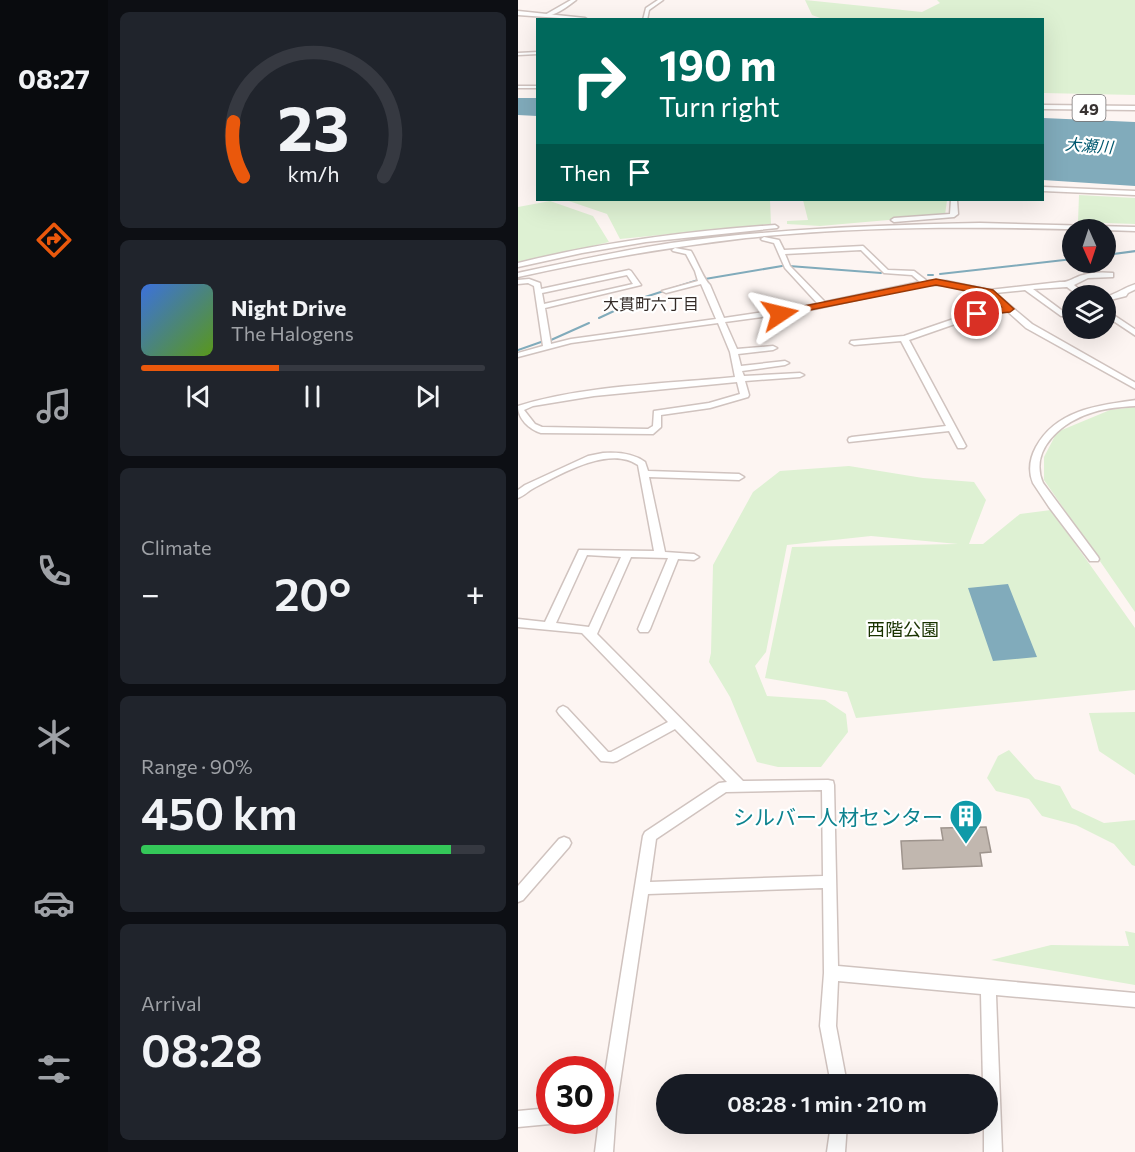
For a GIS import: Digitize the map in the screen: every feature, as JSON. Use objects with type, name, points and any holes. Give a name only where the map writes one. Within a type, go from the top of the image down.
[{"type":"main road","points":[[518,14],[565,18]]},
{"type":"main road","name":"49","points":[[1044,107],[1136,108]]},
{"type":"street","points":[[545,16],[574,0]]},
{"type":"street","points":[[645,18],[647,9],[661,0]]},
{"type":"street","points":[[518,54],[536,53]]},
{"type":"street","points":[[518,87],[536,87]]},
{"type":"street","points":[[1044,189],[1136,193]]},
{"type":"street","points":[[842,229],[841,227],[894,220],[952,216],[954,201]]},
{"type":"street","points":[[518,275],[651,248],[731,238],[842,229],[1037,225],[1136,229]]},
{"type":"street","points":[[518,265],[617,243],[706,231],[779,227],[820,228],[823,231]]},
{"type":"street","points":[[892,227],[922,230],[1027,230]]},
{"type":"street","points":[[842,229],[883,233]]},
{"type":"street","points":[[731,238],[777,241],[809,232]]},
{"type":"street","points":[[777,241],[787,267],[823,305]]},
{"type":"street","points":[[651,248],[689,252],[702,282],[706,285],[734,352],[739,374],[745,394],[710,405],[657,412],[657,427],[650,432],[540,429],[532,426],[519,408],[594,393],[739,374],[785,363]]},
{"type":"street","points":[[781,252],[863,249],[886,272],[914,273],[925,283]]},
{"type":"street","points":[[538,292],[629,272],[637,285],[540,307]]},
{"type":"street","points":[[518,355],[547,346],[823,305],[925,283],[946,283],[989,292],[1069,285],[1079,278],[1094,274],[1110,275]]},
{"type":"street","points":[[518,282],[535,281],[547,346]]},
{"type":"street","points":[[665,291],[702,282]]},
{"type":"street","points":[[1116,296],[1136,286]]},
{"type":"street","points":[[1027,288],[1061,314]]},
{"type":"street","points":[[989,292],[1029,326],[1136,387]]},
{"type":"street","points":[[854,343],[906,338],[977,314],[1010,309]]},
{"type":"street","points":[[1116,319],[1136,334]]},
{"type":"street","points":[[906,338],[961,446]]},
{"type":"street","points":[[734,352],[773,348]]},
{"type":"street","points":[[739,374],[800,375]]},
{"type":"street","points":[[1094,559],[1035,477],[1036,456],[1044,440],[1063,422],[1089,410],[1136,403]]},
{"type":"street","points":[[852,440],[952,428]]},
{"type":"street","points":[[518,495],[591,458],[601,456],[637,459],[642,464],[660,555]]},
{"type":"street","points":[[644,474],[739,477]]},
{"type":"street","points":[[549,626],[583,552],[694,557]]},
{"type":"street","points":[[591,635],[628,553]]},
{"type":"street","points":[[644,629],[674,556]]},
{"type":"street","points":[[518,623],[585,629],[738,785]]},
{"type":"street","points":[[563,711],[605,757],[613,757],[678,722]]},
{"type":"street","points":[[614,1056],[644,888],[650,836],[724,788],[738,785],[828,785],[831,973],[828,1026],[837,1074]]},
{"type":"street","points":[[518,896],[564,843]]},
{"type":"street","points":[[644,888],[830,882]]},
{"type":"street","points":[[831,973],[1136,1000]]},
{"type":"street","points":[[988,987],[993,1152]]},
{"type":"street","points":[[518,1119],[536,1117]]},
{"type":"street","points":[[604,1134],[604,1152]]},
{"type":"street","points":[[836,1152],[838,1134]]},
{"type":"green space","points":[[805,0],[922,12],[940,3],[937,0],[1135,0],[1135,95],[1044,93],[1044,18],[820,18],[812,15]]},
{"type":"green space","points":[[1079,195],[1135,198],[1135,224],[1116,223],[1116,219],[1078,219]]},
{"type":"green space","points":[[550,201],[593,216],[609,242],[518,264],[518,207]]},
{"type":"green space","points":[[569,201],[770,201],[771,224],[620,239],[607,214]]},
{"type":"green space","points":[[803,201],[947,201],[945,215],[820,226],[787,224],[787,221],[808,220]]},
{"type":"green space","points":[[1135,407],[1135,612],[1044,480],[1044,457],[1057,432],[1110,410]]},
{"type":"green space","name":"西階公園","points":[[849,466],[923,478],[974,482],[986,500],[969,544],[983,544],[1020,514],[1051,510],[1135,628],[1135,690],[856,718],[847,692],[765,678],[792,547],[958,544],[871,536],[787,545],[766,652],[755,666],[767,696],[825,700],[846,714],[848,732],[821,767],[778,767],[757,762],[730,697],[709,662],[713,565],[753,492],[780,471]]},
{"type":"green space","points":[[1136,712],[1135,775],[1099,751],[1089,713]]},
{"type":"green space","points":[[1009,750],[1035,779],[1060,786],[1072,808],[1104,823],[1135,820],[1135,866],[1114,844],[1076,825],[1042,816],[1029,799],[996,791],[987,778],[998,756]]},
{"type":"green space","points":[[1125,931],[1135,933],[1135,985],[991,960],[1051,945],[1129,946]]},
{"type":"water","points":[[518,98],[536,98],[536,116],[518,115]]},
{"type":"water","name":"大瀬川","points":[[1044,118],[1135,122],[1135,186],[1044,180]]},
{"type":"water","points":[[1008,584],[1037,657],[993,661],[968,588]]},
{"type":"building","name":"シルバー人材センター","points":[[986,827],[991,852],[980,853],[982,866],[903,869],[901,841],[943,840],[941,828]]},
{"type":"waterway","points":[[1116,254],[1136,251]]},
{"type":"waterway","points":[[940,274],[1062,260]]},
{"type":"waterway","points":[[705,279],[782,266]]},
{"type":"waterway","points":[[789,266],[881,273]]},
{"type":"waterway","points":[[928,275],[933,275]]},
{"type":"waterway","points":[[599,318],[642,298],[698,280]]},
{"type":"waterway","points":[[551,340],[589,323]]},
{"type":"waterway","points":[[518,350],[541,342]]},
{"type":"place","name":"シルバー人材センター","points":[[966,845]]},
{"type":"district","name":"大貫町六丁目","points":[[651,303]]},
{"type":"route","points":[[780,314],[936,282],[989,292],[1010,309],[977,314]]}]
